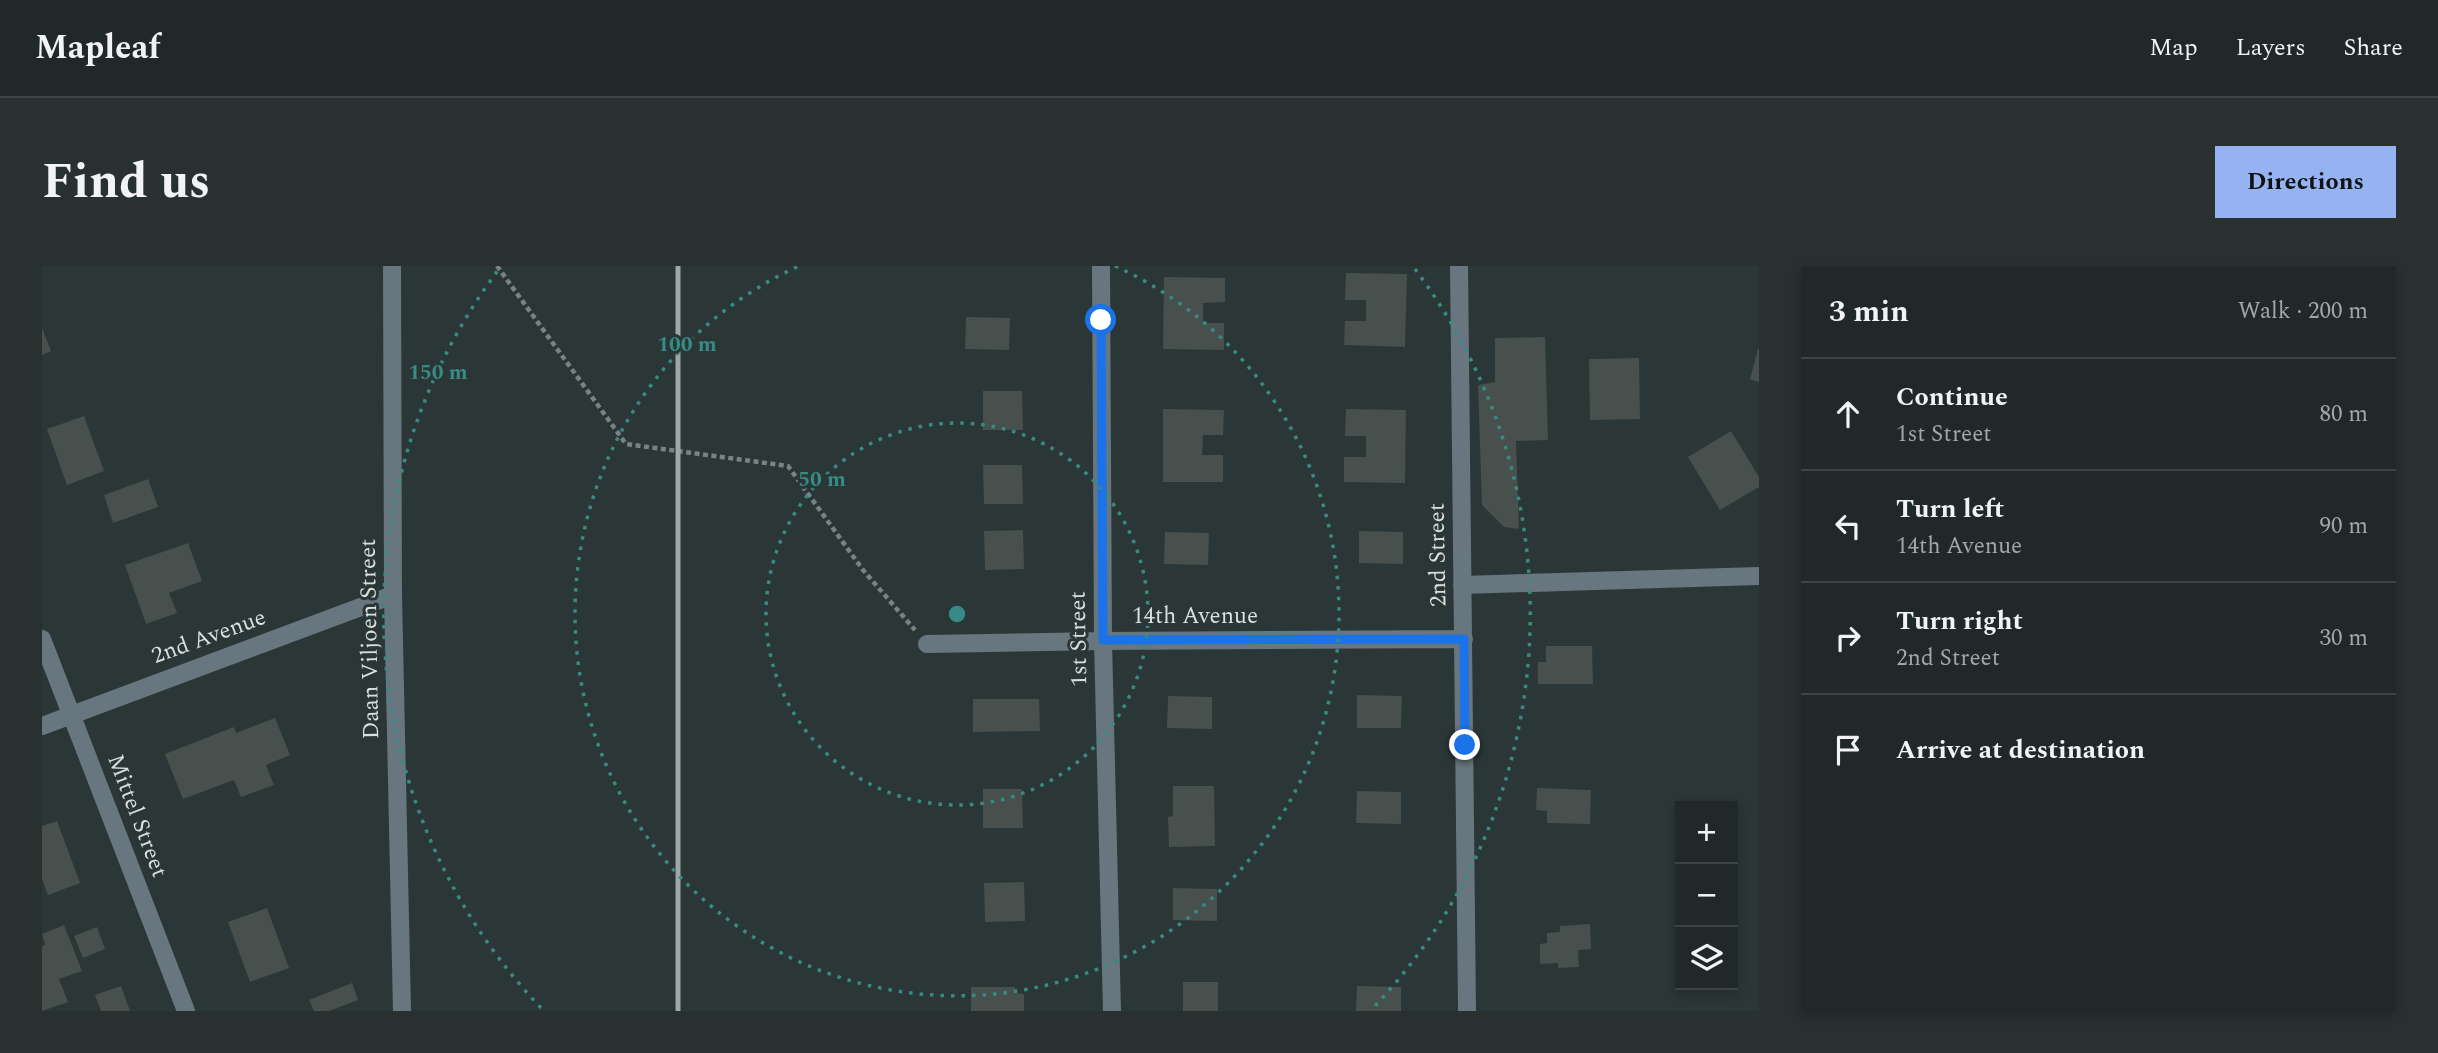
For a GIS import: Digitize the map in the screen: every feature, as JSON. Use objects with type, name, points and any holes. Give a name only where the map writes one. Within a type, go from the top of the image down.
[{"type":"street","name":"Daan Viljoen Street","points":[[392,266],[393,595],[402,1011]]},
{"type":"street","name":"1st Street","points":[[1101,266],[1103,640],[1112,1011]]},
{"type":"street","name":"2nd Street","points":[[1459,266],[1466,1011]]},
{"type":"street","points":[[1462,585],[1759,576]]},
{"type":"street","name":"2nd Avenue","points":[[42,726],[393,595]]},
{"type":"street","name":"Mittel Street","points":[[42,639],[186,1011]]},
{"type":"street","name":"14th Avenue","points":[[927,644],[1103,640],[1464,639]]},
{"type":"path","points":[[497,266],[626,444],[788,466],[863,570],[927,644]]},
{"type":"building","points":[[1346,273],[1407,274],[1405,347],[1344,345],[1345,321],[1366,321],[1366,300],[1345,300]]},
{"type":"building","points":[[1164,277],[1225,278],[1225,302],[1203,303],[1203,323],[1224,323],[1224,350],[1163,349]]},
{"type":"building","points":[[966,317],[1010,318],[1009,350],[965,349]]},
{"type":"building","points":[[42,328],[51,351],[42,355]]},
{"type":"building","points":[[1545,337],[1548,440],[1516,441],[1519,529],[1504,527],[1482,505],[1478,385],[1495,382],[1495,338]]},
{"type":"building","points":[[1759,349],[1759,382],[1750,379]]},
{"type":"building","points":[[1639,358],[1640,419],[1590,420],[1589,359]]},
{"type":"building","points":[[983,391],[1022,391],[1023,430],[983,430]]},
{"type":"building","points":[[1163,409],[1224,410],[1223,435],[1203,435],[1202,455],[1223,455],[1223,482],[1163,482]]},
{"type":"building","points":[[1346,409],[1406,410],[1405,483],[1344,482],[1344,457],[1366,457],[1366,436],[1345,436]]},
{"type":"building","points":[[84,416],[104,471],[67,485],[47,429]]},
{"type":"building","points":[[1731,431],[1759,477],[1759,487],[1720,510],[1688,457]]},
{"type":"building","points":[[983,465],[1022,465],[1023,504],[984,504]]},
{"type":"building","points":[[148,479],[158,507],[113,523],[104,495]]},
{"type":"building","points":[[1023,530],[1024,569],[985,570],[984,531]]},
{"type":"building","points":[[1359,531],[1403,532],[1403,564],[1359,563]]},
{"type":"building","points":[[1165,532],[1209,533],[1208,565],[1164,564]]},
{"type":"building","points":[[188,543],[202,581],[169,593],[177,613],[146,624],[125,565]]},
{"type":"building","points":[[1546,646],[1592,646],[1593,684],[1538,684],[1538,662],[1546,662]]},
{"type":"building","points":[[1357,695],[1402,696],[1401,728],[1357,728]]},
{"type":"building","points":[[1168,696],[1212,697],[1212,729],[1167,728]]},
{"type":"building","points":[[973,699],[1039,699],[1040,731],[973,732]]},
{"type":"building","points":[[275,718],[290,755],[266,765],[274,785],[241,797],[234,780],[183,799],[165,754],[234,727],[236,733]]},
{"type":"building","points":[[1173,786],[1214,786],[1215,846],[1169,847],[1168,817],[1173,816]]},
{"type":"building","points":[[1537,788],[1591,790],[1590,824],[1547,823],[1547,811],[1536,810]]},
{"type":"building","points":[[983,789],[1022,789],[1023,828],[983,828]]},
{"type":"building","points":[[1357,791],[1401,792],[1401,824],[1356,823]]},
{"type":"building","points":[[57,821],[80,883],[48,895],[42,879],[42,826]]},
{"type":"building","points":[[1024,882],[1025,921],[985,922],[984,883]]},
{"type":"building","points":[[1173,888],[1217,889],[1217,921],[1173,920]]},
{"type":"building","points":[[267,908],[289,968],[250,982],[228,922]]},
{"type":"building","points":[[1590,924],[1591,949],[1578,950],[1579,967],[1558,968],[1558,963],[1540,964],[1540,944],[1547,943],[1547,933],[1560,932],[1560,926]]},
{"type":"building","points":[[64,925],[82,971],[59,979],[68,1002],[42,1011],[42,946],[45,945],[42,934]]},
{"type":"building","points":[[97,927],[105,949],[83,958],[74,936]]},
{"type":"building","points":[[1183,982],[1218,982],[1218,1011],[1183,1011]]},
{"type":"building","points":[[352,983],[358,1000],[329,1011],[314,1011],[309,1000]]},
{"type":"building","points":[[121,986],[130,1011],[101,1011],[95,995]]},
{"type":"building","points":[[1357,986],[1401,987],[1401,1011],[1356,1011]]},
{"type":"building","points":[[971,987],[1015,987],[1015,993],[1024,994],[1024,1011],[971,1011]]},
{"type":"railway","points":[[678,266],[678,1011]]},
{"type":"route","points":[[1101,320],[1103,640],[1464,639],[1465,745]]}]
